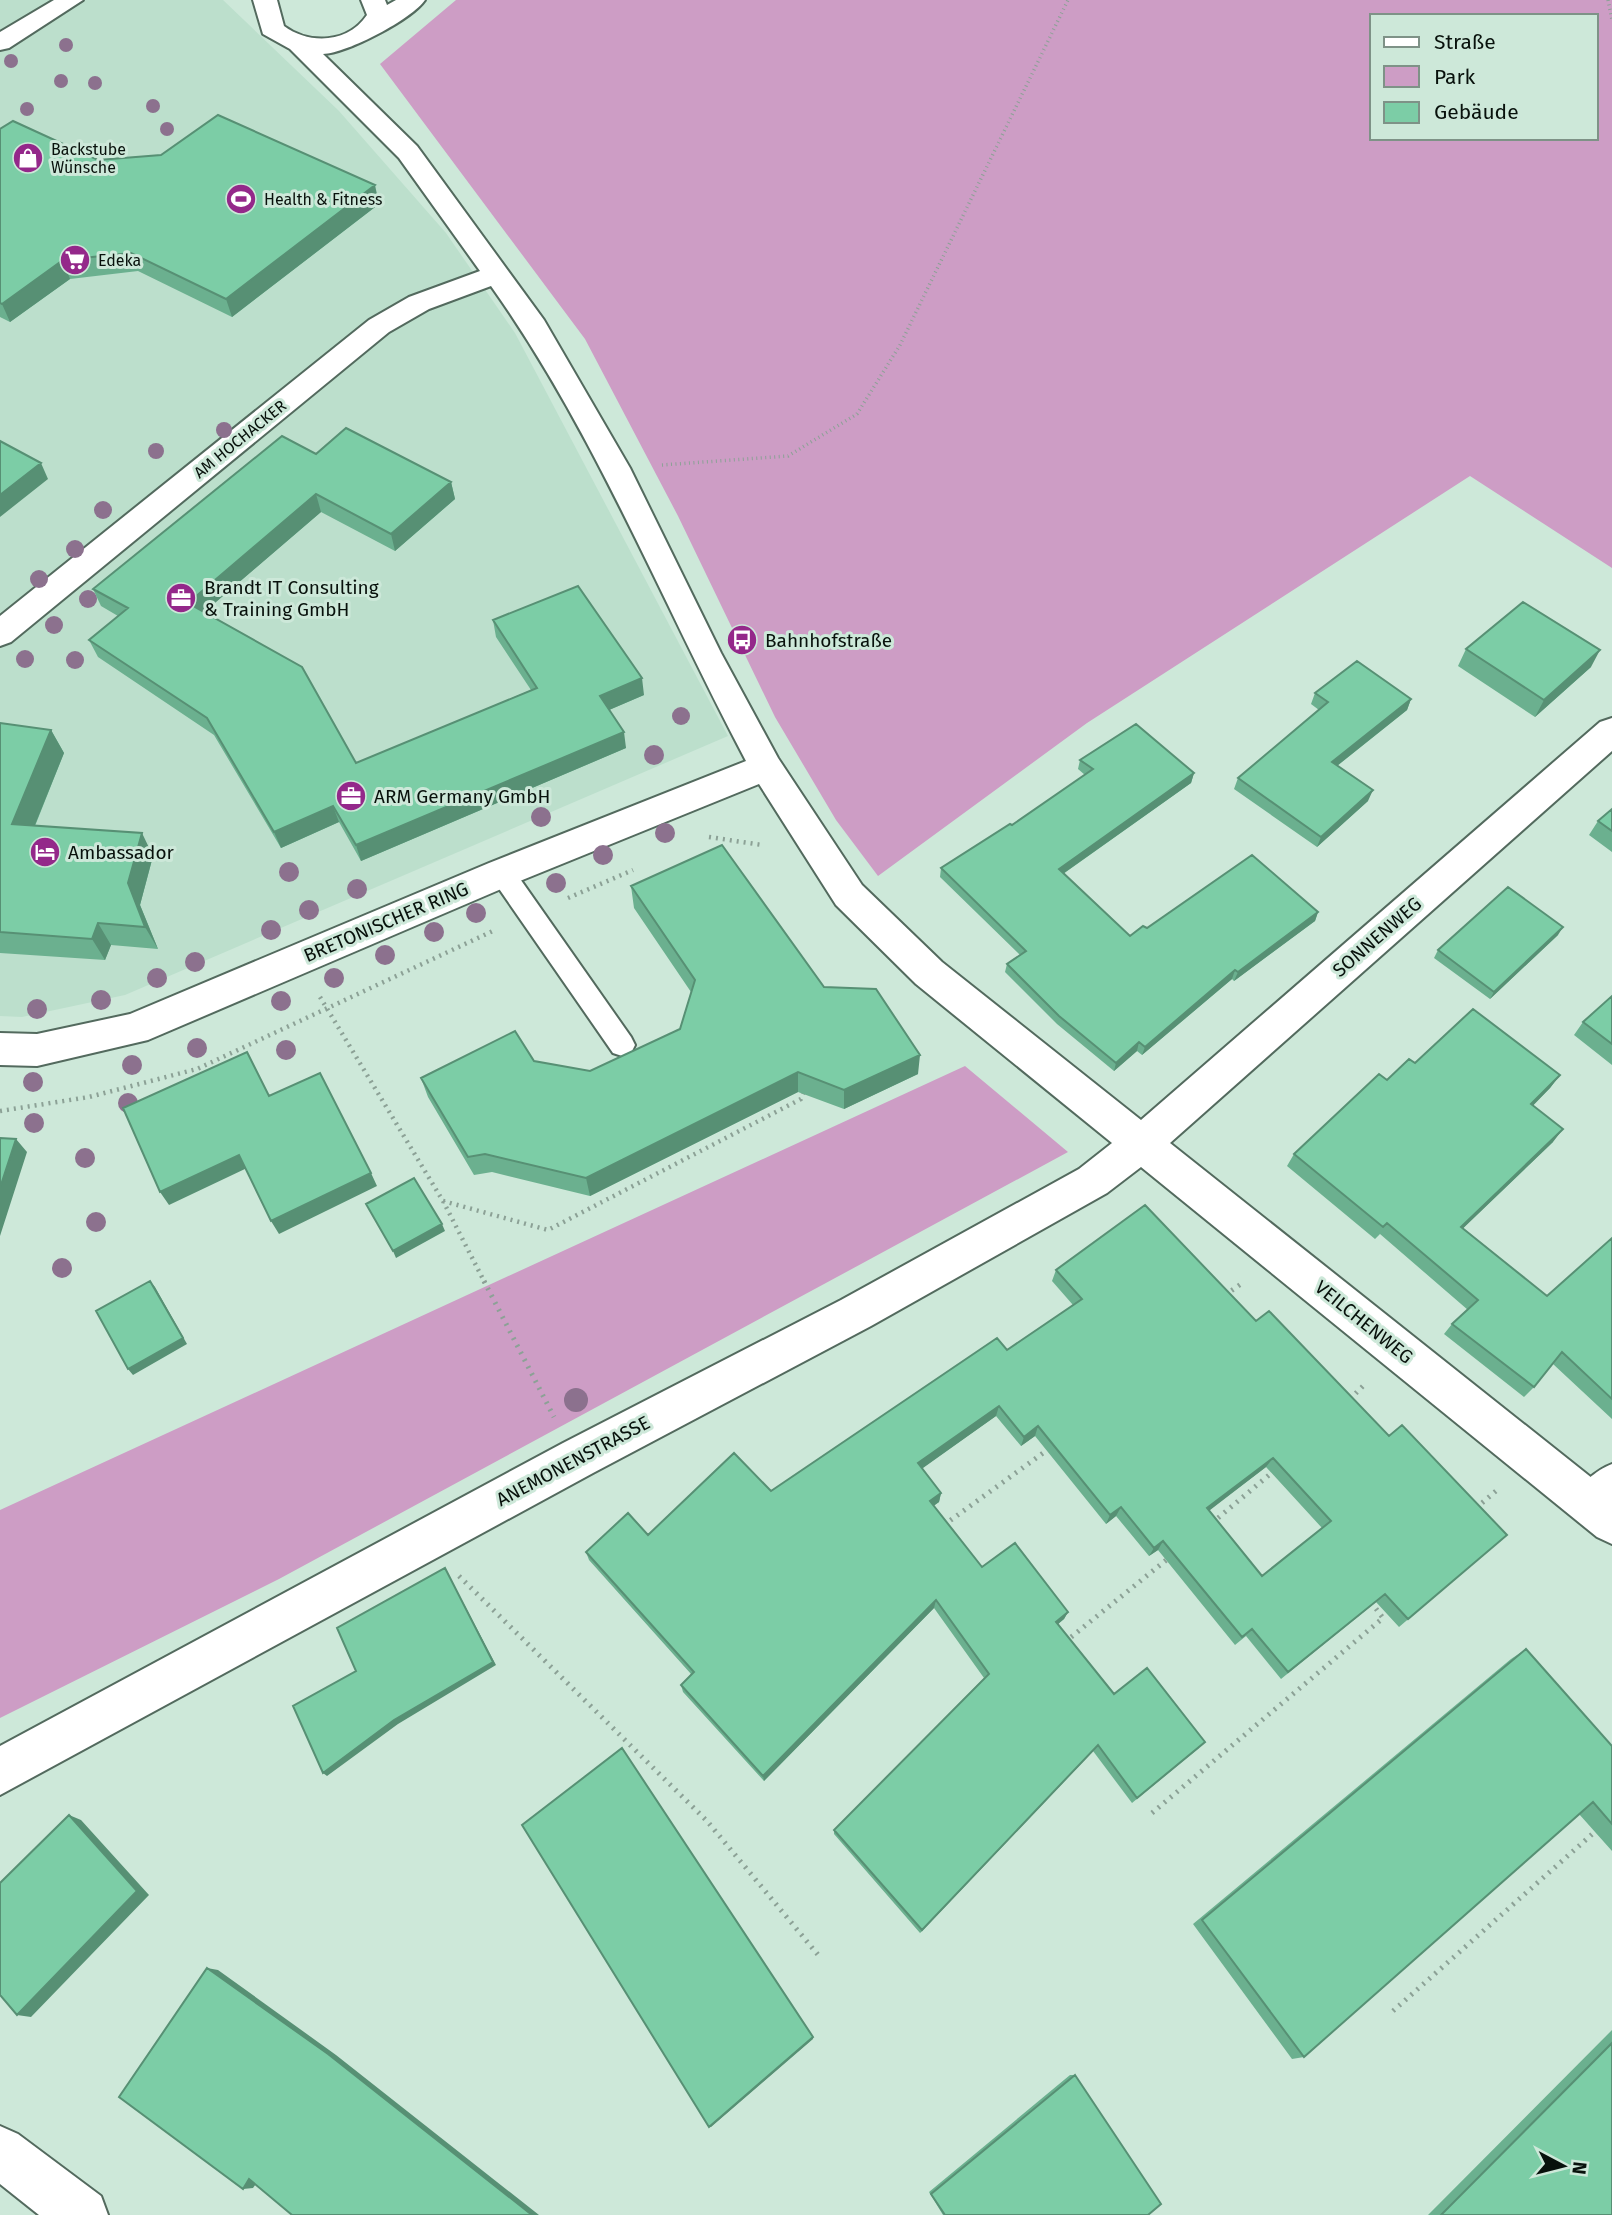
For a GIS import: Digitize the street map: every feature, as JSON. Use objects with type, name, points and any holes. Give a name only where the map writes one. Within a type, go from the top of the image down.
[{"type":"street","points":[[0,43],[71,0]]},
{"type":"street","points":[[273,5],[272,30],[288,41],[300,45],[328,46],[367,21],[413,0]]},
{"type":"street","points":[[367,21],[357,82],[367,108]]},
{"type":"street","points":[[300,45],[367,108],[408,152],[498,274],[573,391],[615,468],[705,653],[766,767],[849,895],[929,973],[1141,1144]]},
{"type":"street","name":"AM HOCHACKER","points":[[0,634],[379,326],[419,303],[498,274]]},
{"type":"street","name":"SONNENWEG","points":[[1141,1144],[1612,730]]},
{"type":"street","name":"BRETONISCHER RING","points":[[0,1049],[37,1050],[135,1029],[502,873],[766,767]]},
{"type":"street","name":"VEILCHENWEG","points":[[1141,1144],[1535,1459],[1604,1500]]},
{"type":"street","name":"ANEMONENSTRASSE","points":[[0,1772],[578,1458],[856,1312],[1093,1181],[1141,1144]]},
{"type":"street","points":[[0,2152],[82,2215]]},
{"type":"lane","points":[[502,873],[622,1045]]},
{"type":"path","points":[[615,468],[788,456],[857,414],[900,345],[1068,0]]},
{"type":"path","points":[[1608,0],[1612,20]]},
{"type":"path","points":[[298,960],[443,1201],[578,1458]]},
{"type":"path","points":[[443,1201],[548,1230],[801,1099],[810,1077]]},
{"type":"path","points":[[1217,1301],[1250,1277]]},
{"type":"path","points":[[1343,1407],[1398,1349]]},
{"type":"path","points":[[933,1533],[1057,1444]]},
{"type":"path","points":[[1475,1509],[1535,1459]]},
{"type":"path","points":[[1203,1530],[1286,1461]]},
{"type":"path","points":[[1056,1650],[1171,1556]]},
{"type":"path","points":[[455,1573],[707,1821],[819,1956]]},
{"type":"path","points":[[1152,1813],[1384,1618],[1368,1598]]},
{"type":"path","points":[[1393,2011],[1602,1825]]},
{"type":"shaded area","points":[[0,0],[223,0],[339,111],[446,233],[515,333],[728,736],[125,995],[22,1017],[0,1016]]},
{"type":"green space","points":[[456,0],[1612,0],[1612,568],[1470,476],[1087,723],[878,876],[836,820],[775,717],[678,516],[585,339],[380,64]]},
{"type":"green space","points":[[965,1066],[1068,1152],[279,1579],[0,1718],[0,1510]]},
{"type":"building","points":[[218,115],[375,185],[226,299],[131,253],[63,260],[0,303],[0,129],[13,121],[98,160],[161,155]]},
{"type":"building","points":[[346,428],[451,482],[391,534],[316,494],[188,603],[302,667],[356,763],[537,688],[493,620],[578,586],[642,678],[600,696],[624,732],[356,845],[333,806],[274,832],[207,718],[89,640],[128,608],[93,589],[282,436],[316,454]]},
{"type":"building","points":[[0,441],[41,463],[0,495]]},
{"type":"building","points":[[1523,602],[1600,650],[1544,700],[1466,649]]},
{"type":"building","points":[[1357,661],[1411,699],[1332,762],[1373,790],[1321,837],[1238,778],[1328,702],[1315,693]]},
{"type":"building","name":"Ambassador","points":[[0,723],[51,730],[12,824],[142,833],[128,883],[145,927],[98,923],[92,939],[0,932]]},
{"type":"building","points":[[1136,724],[1194,773],[1059,869],[1130,936],[1143,926],[1147,928],[1252,855],[1318,912],[1238,972],[1235,970],[1145,1047],[1139,1042],[1116,1063],[1059,1016],[1007,964],[1026,951],[941,868],[1012,825],[1093,769],[1080,760]]},
{"type":"building","points":[[1612,809],[1612,831],[1598,821]]},
{"type":"building","points":[[722,845],[824,987],[876,989],[920,1055],[844,1090],[798,1072],[586,1178],[485,1154],[468,1157],[421,1078],[515,1031],[534,1061],[590,1071],[680,1029],[695,980],[631,886]]},
{"type":"building","points":[[1508,887],[1563,927],[1494,992],[1438,950]]},
{"type":"building","points":[[1612,996],[1612,1044],[1583,1022]]},
{"type":"building","points":[[1473,1009],[1560,1075],[1531,1104],[1563,1129],[1461,1227],[1547,1296],[1612,1238],[1612,1399],[1562,1352],[1534,1387],[1452,1324],[1478,1300],[1387,1223],[1383,1227],[1294,1154],[1379,1074],[1387,1080],[1409,1059],[1415,1063]]},
{"type":"building","points":[[247,1052],[269,1096],[320,1073],[371,1173],[271,1221],[239,1155],[160,1192],[123,1108]]},
{"type":"building","points":[[0,1138],[16,1139],[0,1188]]},
{"type":"building","points":[[414,1178],[442,1224],[393,1251],[366,1204]]},
{"type":"building","points":[[1145,1205],[1256,1321],[1269,1311],[1389,1436],[1402,1425],[1507,1535],[1408,1619],[1385,1594],[1288,1672],[1252,1629],[1242,1637],[1163,1541],[1154,1548],[1121,1507],[1110,1515],[1038,1426],[1024,1437],[999,1406],[918,1463],[941,1493],[930,1501],[982,1567],[1015,1543],[1068,1612],[1056,1622],[1114,1694],[1147,1668],[1205,1742],[1137,1798],[1098,1745],[922,1930],[834,1830],[989,1674],[936,1600],[763,1776],[681,1685],[694,1672],[586,1552],[628,1513],[648,1535],[734,1453],[771,1491],[997,1338],[1007,1350],[1082,1299],[1056,1270]],"holes":[[[1273,1458],[1331,1521],[1262,1576],[1207,1508]]]},
{"type":"building","points":[[150,1281],[183,1338],[128,1369],[96,1311]]},
{"type":"building","points":[[445,1568],[493,1662],[394,1720],[323,1773],[293,1706],[356,1671],[337,1628]]},
{"type":"building","points":[[1526,1649],[1612,1746],[1612,1824],[1593,1802],[1304,2057],[1202,1920]]},
{"type":"building","points":[[622,1748],[813,2037],[709,2127],[522,1825]]},
{"type":"building","points":[[69,1815],[137,1891],[17,2015],[0,1995],[0,1883]]},
{"type":"building","points":[[207,1968],[328,2054],[532,2215],[292,2215],[249,2179],[243,2189],[119,2097]]},
{"type":"building","points":[[1612,2043],[1612,2215],[1441,2215]]},
{"type":"building","points":[[1075,2075],[1161,2204],[1148,2215],[945,2215],[931,2194]]},
{"type":"place","name":"Backstube Wünsche","points":[[28,158]]},
{"type":"place","name":"Health & Fitness","points":[[241,199]]},
{"type":"place","name":"Edeka","points":[[75,260]]},
{"type":"place","name":"Brandt IT Consulting & Training GmbH","points":[[181,598]]},
{"type":"place","name":"Bahnhofstraße","points":[[742,640]]},
{"type":"place","name":"ARM Germany GmbH","points":[[351,796]]},
{"type":"place","name":"Ambassador","points":[[45,852]]}]
